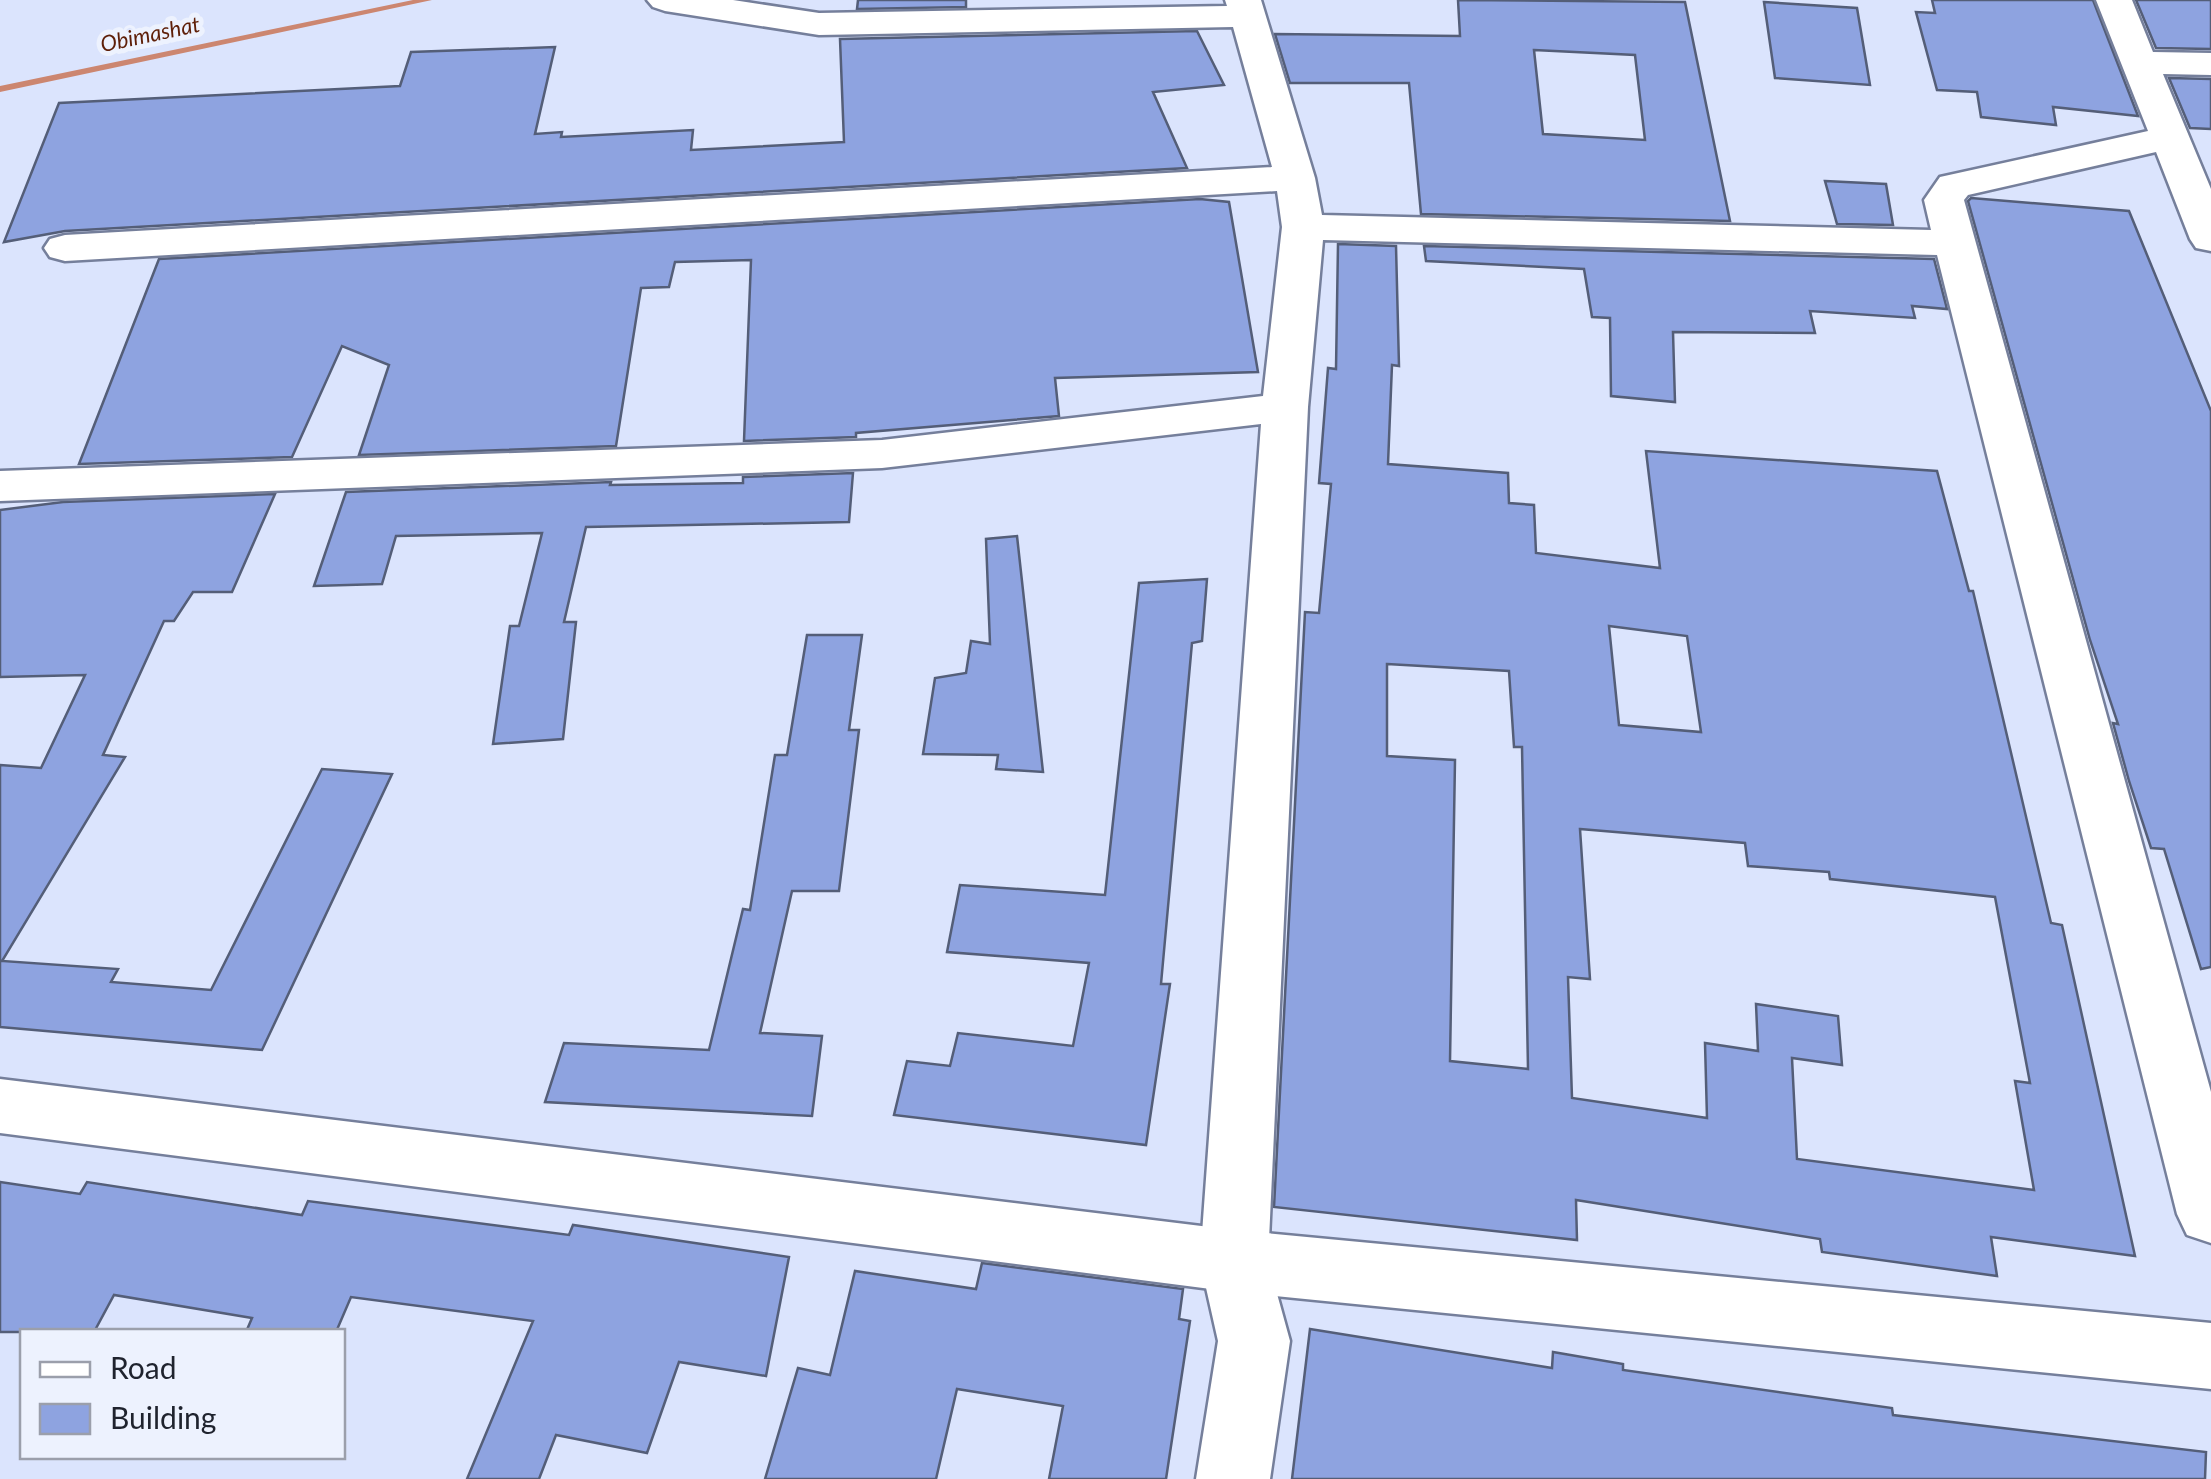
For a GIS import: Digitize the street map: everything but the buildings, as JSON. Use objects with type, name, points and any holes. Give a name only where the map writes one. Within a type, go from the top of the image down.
[{"type":"street","points":[[665,0],[818,24],[1246,8],[1296,178],[1303,227],[1286,408],[1234,1261],[1254,1341],[1233,1479]]},
{"type":"street","points":[[2114,0],[2211,239]]},
{"type":"street","points":[[2142,63],[2211,64]]},
{"type":"street","points":[[2171,138],[1954,186],[1944,200],[2211,1214]]},
{"type":"street","points":[[65,248],[1296,178]]},
{"type":"street","points":[[1303,227],[1954,243]]},
{"type":"street","points":[[0,486],[882,454],[1286,408]]},
{"type":"street","points":[[0,1106],[1234,1261],[2211,1356]]},
{"type":"waterway","name":"Obimashat","points":[[0,89],[427,0]]}]
